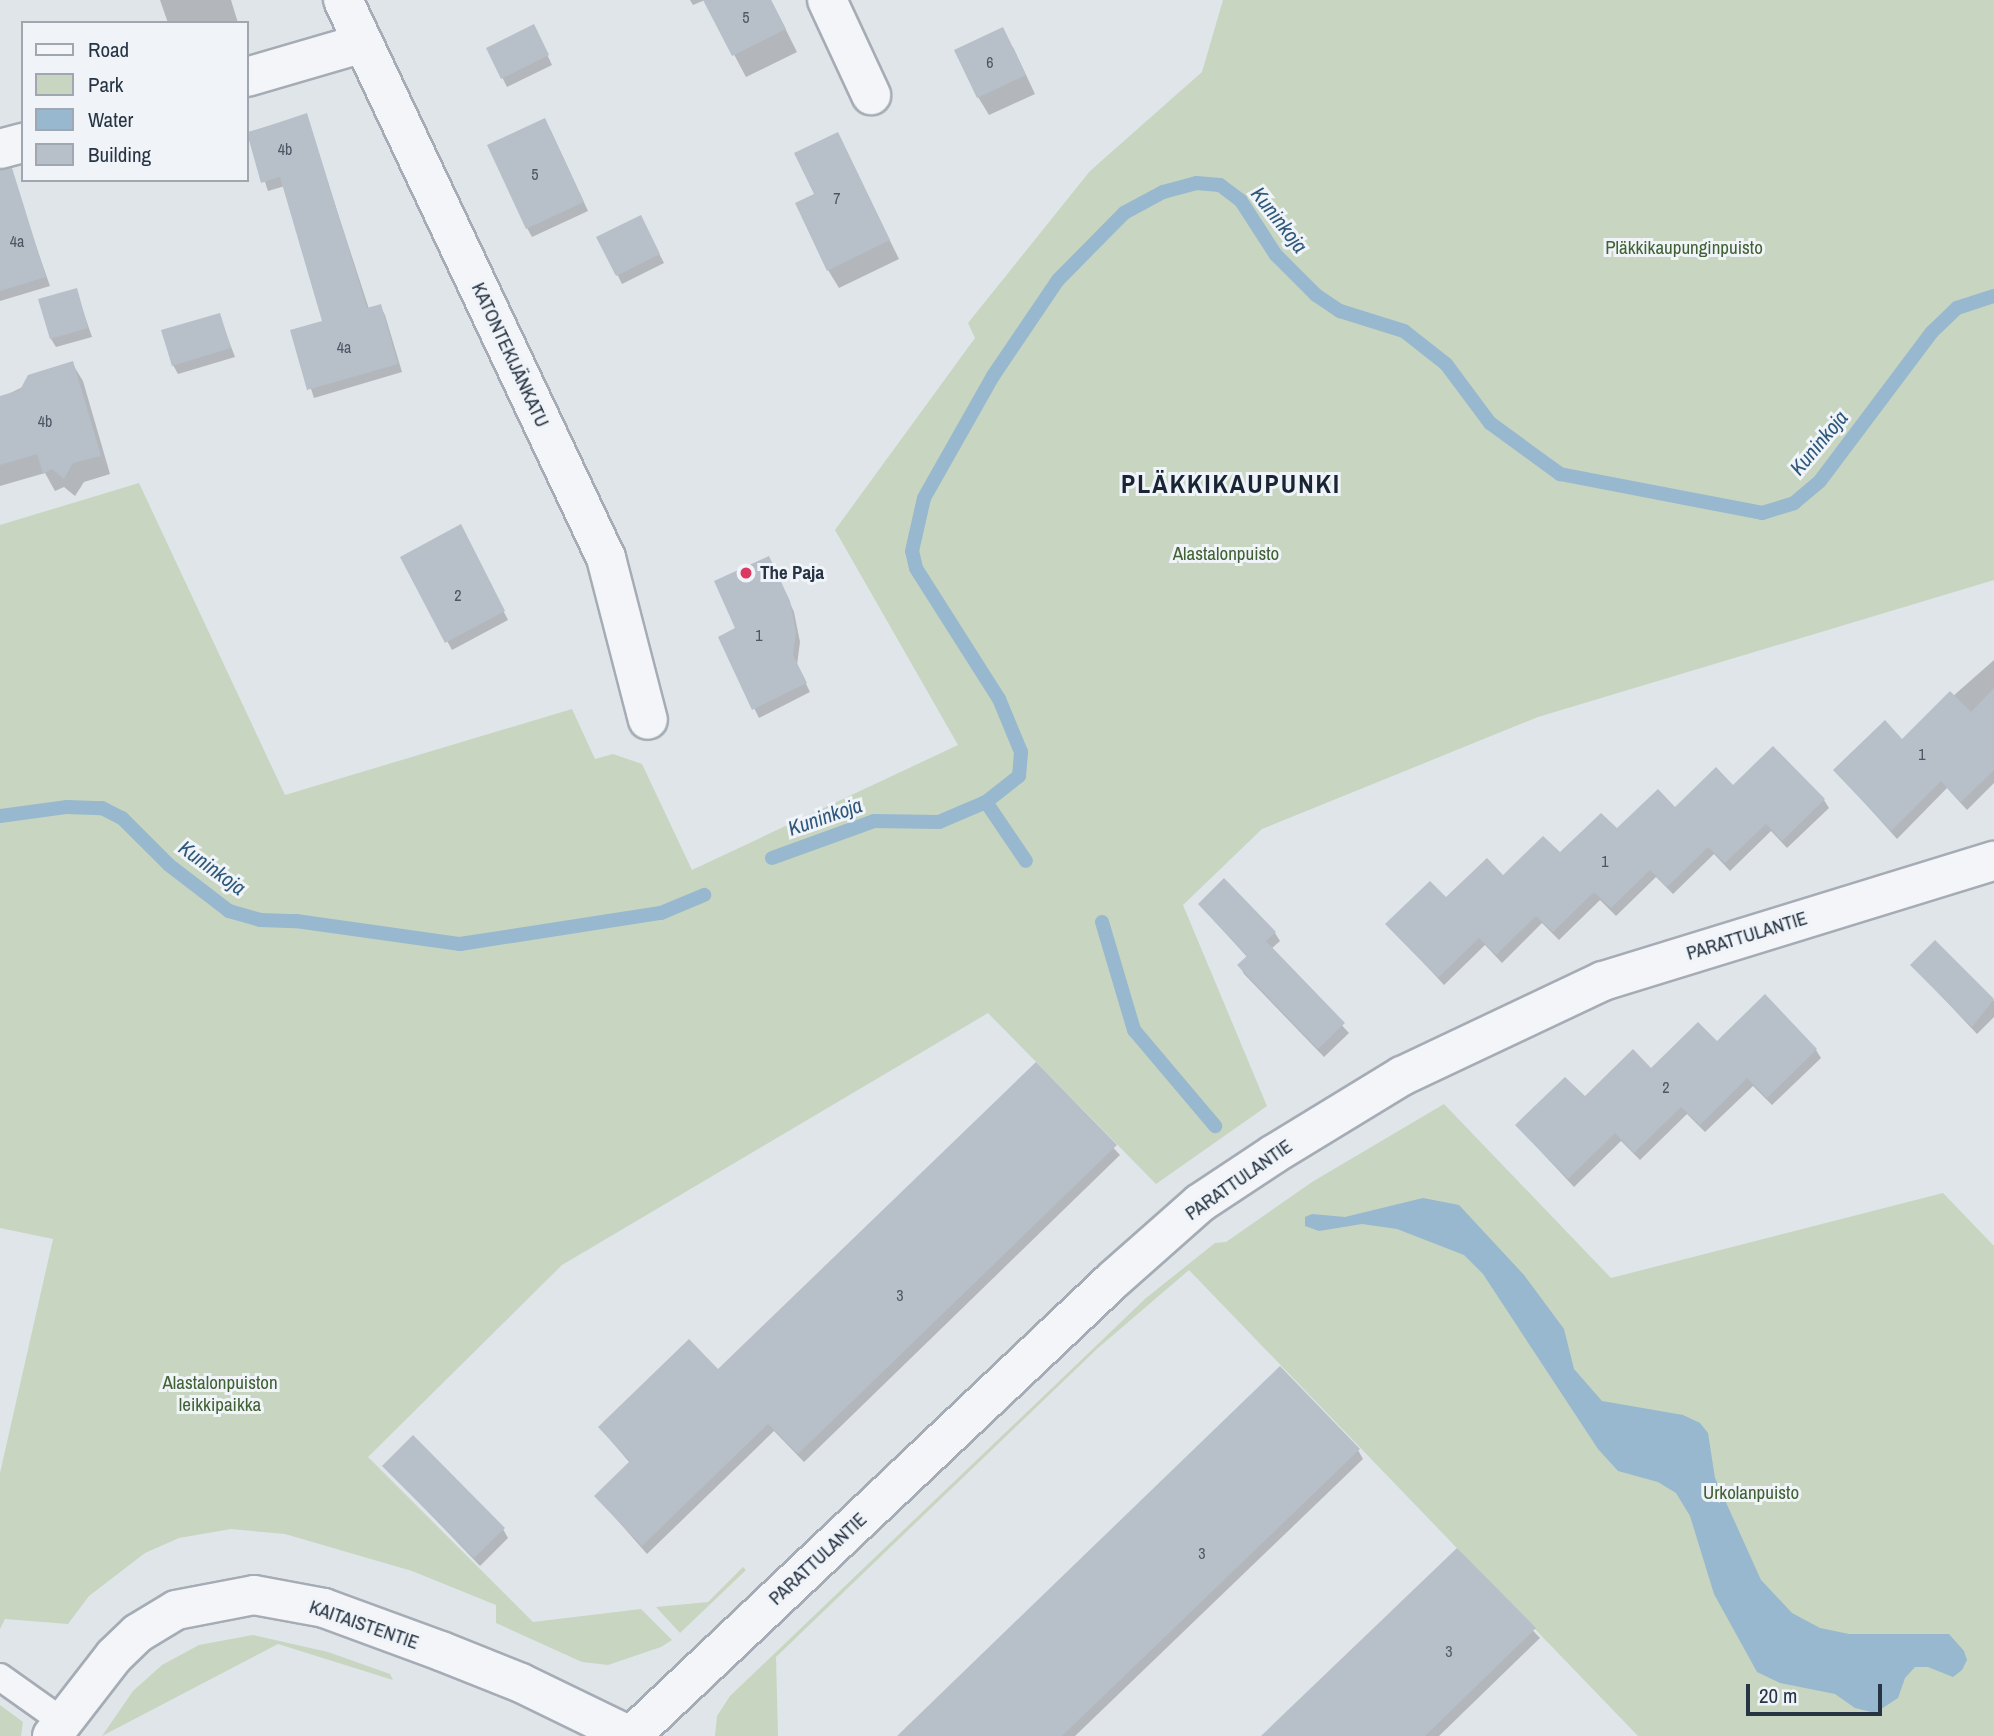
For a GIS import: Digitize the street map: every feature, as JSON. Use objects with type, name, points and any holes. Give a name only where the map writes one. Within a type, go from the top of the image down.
[{"type":"street","name":"KATONTEKIJÄNKATU","points":[[343,0],[606,558],[648,720]]},
{"type":"street","points":[[827,0],[871,95]]},
{"type":"street","points":[[248,77],[363,43]]},
{"type":"street","points":[[0,149],[21,144]]},
{"type":"street","name":"PARATTULANTIE","points":[[630,1736],[1113,1280],[1200,1203],[1274,1154],[1402,1076],[1603,981],[1994,861]]},
{"type":"street","name":"KAITAISTENTIE","points":[[57,1729],[138,1633],[176,1610],[254,1595],[324,1608],[441,1651],[521,1683],[630,1736]]},
{"type":"lane","points":[[0,1677],[57,1729]]},
{"type":"green space","name":"Alastalonpuisto","points":[[1223,0],[1994,0],[1994,580],[1538,717],[1262,829],[1183,905],[1267,1106],[1156,1184],[988,1013],[562,1265],[368,1457],[533,1622],[641,1609],[672,1640],[661,1647],[608,1665],[582,1662],[496,1623],[496,1605],[412,1571],[285,1534],[231,1529],[179,1538],[145,1553],[89,1596],[68,1624],[5,1619],[0,1629],[0,1473],[53,1239],[0,1228],[0,525],[139,483],[285,795],[572,709],[595,759],[613,754],[642,764],[692,870],[958,745],[835,530],[975,338],[968,323],[1090,171],[1202,72]]},
{"type":"green space","name":"Urkolanpuisto","points":[[1444,1104],[1611,1278],[1943,1193],[1994,1246],[1994,1736],[1638,1736],[1189,1270],[1098,1348],[776,1657],[778,1736],[715,1736],[717,1716],[730,1696],[1146,1298],[1215,1243],[1226,1242],[1312,1182]]},
{"type":"green space","points":[[743,1567],[746,1570],[680,1633],[656,1607],[708,1602]]},
{"type":"green space","points":[[253,1635],[328,1652],[390,1674],[393,1680],[278,1644],[102,1736],[133,1691],[162,1665],[199,1645]]},
{"type":"green space","points":[[0,1705],[23,1722],[21,1736],[0,1736]]},
{"type":"water","points":[[1423,1198],[1459,1205],[1524,1275],[1564,1329],[1574,1369],[1602,1401],[1683,1415],[1700,1423],[1708,1433],[1715,1478],[1761,1580],[1792,1613],[1820,1628],[1849,1634],[1949,1634],[1964,1651],[1967,1660],[1962,1670],[1953,1677],[1928,1667],[1915,1667],[1905,1678],[1898,1698],[1875,1713],[1855,1708],[1835,1694],[1780,1683],[1757,1672],[1714,1594],[1690,1516],[1676,1493],[1658,1482],[1618,1471],[1598,1449],[1483,1274],[1464,1255],[1397,1229],[1362,1224],[1319,1231],[1305,1226],[1305,1217],[1312,1214],[1345,1217]]},
{"type":"building","points":[[703,0],[771,0],[786,29],[732,56]]},
{"type":"building","points":[[534,24],[549,55],[501,79],[486,48]]},
{"type":"building","points":[[1003,27],[1026,75],[977,98],[954,50]]},
{"type":"building","points":[[307,113],[367,308],[381,304],[398,364],[307,390],[290,330],[322,321],[280,177],[261,183],[248,133]]},
{"type":"building","points":[[545,118],[584,202],[526,229],[487,145]]},
{"type":"building","points":[[838,132],[890,240],[827,271],[795,203],[814,194],[794,153]]},
{"type":"building","points":[[12,168],[46,277],[0,291],[0,170]]},
{"type":"building","points":[[641,215],[660,254],[616,276],[596,237]]},
{"type":"building","points":[[77,288],[88,328],[50,339],[38,299]]},
{"type":"building","points":[[220,313],[231,348],[172,366],[161,330]]},
{"type":"building","points":[[73,361],[101,456],[73,463],[64,479],[52,469],[43,474],[37,454],[0,465],[0,396],[20,390],[28,375]]},
{"type":"building","points":[[461,524],[505,611],[445,643],[400,557]]},
{"type":"building","points":[[769,556],[790,601],[796,632],[793,655],[807,683],[752,710],[718,637],[735,628],[714,581]]},
{"type":"building","points":[[1994,688],[1994,770],[1961,802],[1941,781],[1891,831],[1833,770],[1885,720],[1902,739],[1950,691],[1971,712]]},
{"type":"building","points":[[1773,746],[1825,799],[1782,841],[1766,824],[1725,863],[1708,847],[1667,887],[1650,870],[1611,908],[1594,892],[1553,932],[1536,916],[1496,955],[1479,938],[1438,978],[1385,924],[1430,881],[1446,897],[1487,858],[1503,875],[1543,836],[1560,852],[1601,813],[1617,828],[1658,789],[1675,807],[1716,767],[1733,785]]},
{"type":"building","points":[[1224,878],[1276,932],[1266,941],[1345,1023],[1318,1049],[1237,965],[1247,956],[1198,904]]},
{"type":"building","points":[[1935,940],[1994,999],[1972,1027],[1910,965]]},
{"type":"building","points":[[1765,994],[1817,1049],[1767,1098],[1747,1078],[1700,1125],[1681,1107],[1634,1153],[1615,1133],[1568,1179],[1515,1125],[1565,1077],[1585,1096],[1633,1049],[1651,1068],[1698,1022],[1717,1041]]},
{"type":"building","points":[[1036,1062],[1117,1145],[798,1454],[768,1424],[642,1546],[594,1496],[630,1461],[598,1427],[689,1339],[718,1369]]},
{"type":"building","points":[[1280,1366],[1360,1449],[1062,1736],[897,1736]]},
{"type":"building","points":[[413,1435],[505,1528],[474,1558],[382,1466]]},
{"type":"building","points":[[1457,1548],[1536,1628],[1425,1736],[1261,1736]]},
{"type":"waterway","name":"Kuninkoja","points":[[772,858],[874,821],[939,822],[986,802],[1019,776],[1021,752],[999,699],[916,568],[912,551],[924,498],[993,376],[1058,280],[1124,213],[1163,192],[1196,183],[1220,185],[1241,201],[1276,255],[1316,295],[1340,311],[1404,331],[1446,364],[1490,423],[1560,474],[1762,513],[1794,503],[1820,481],[1932,332],[1957,308],[1994,296]]},
{"type":"waterway","points":[[986,802],[1026,861]]},
{"type":"waterway","name":"Kuninkoja","points":[[0,816],[67,807],[102,808],[122,818],[169,865],[229,911],[260,920],[296,921],[460,944],[661,913],[704,895]]},
{"type":"waterway","points":[[1102,922],[1134,1030],[1215,1126]]},
{"type":"place","name":"The Paja","points":[[746,573]]},
{"type":"district","name":"PLÄKKIKAUPUNKI","points":[[1231,484]]},
{"type":"park label","name":"Pläkkikaupunginpuisto","points":[[1684,248]]},
{"type":"park label","name":"Alastalonpuiston leikkipaikka","points":[[220,1394]]}]
